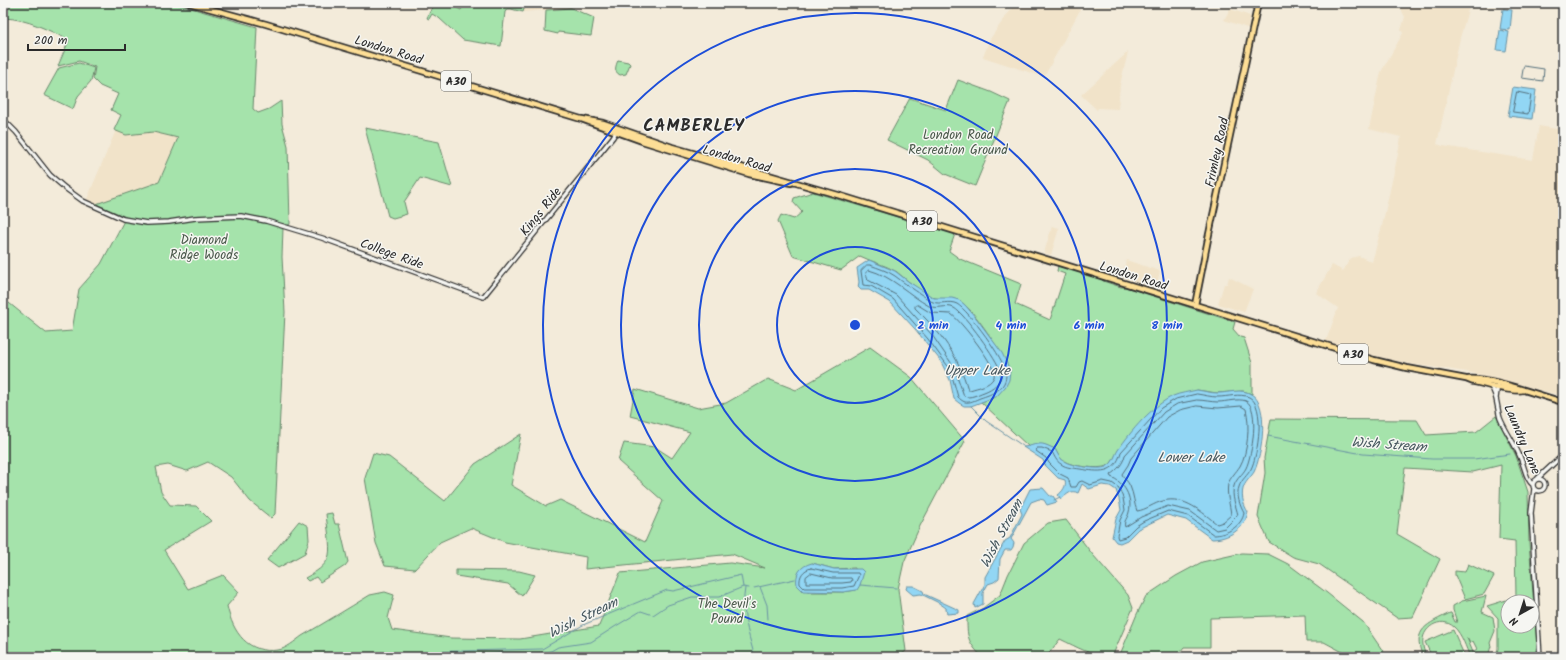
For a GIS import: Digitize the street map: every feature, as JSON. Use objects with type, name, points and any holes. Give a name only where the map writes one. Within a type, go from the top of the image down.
[{"type":"main road","name":"London Road","points":[[189,3],[272,26],[615,129],[749,174],[797,183],[1382,363],[1466,379],[1489,385],[1516,387],[1563,402]]},
{"type":"main road","name":"Frimley Road","points":[[1195,305],[1258,3]]},
{"type":"main road","name":"London Road","points":[[1466,379],[1471,378],[1498,385]]},
{"type":"street","name":"College Ride","points":[[3,120],[16,132],[50,175],[65,188],[83,201],[122,219],[147,223],[169,222],[195,218],[241,216],[266,221],[295,229],[483,297]]},
{"type":"street","name":"Kings Ride","points":[[483,297],[612,138],[615,129]]},
{"type":"street","name":"Laundry Lane","points":[[1489,385],[1493,390],[1505,430],[1519,454],[1528,480],[1532,484]]},
{"type":"street","name":"Laundry Lane","points":[[1496,401],[1498,385]]},
{"type":"street","points":[[1553,464],[1543,480],[1545,487],[1540,491],[1534,489],[1532,484],[1534,480],[1563,455]]},
{"type":"street","points":[[1538,478],[1543,480]]},
{"type":"street","name":"Laundry Lane","points":[[1534,489],[1532,521],[1540,657]]},
{"type":"street","name":"Laundry Lane","points":[[1533,504],[1540,491]]},
{"type":"shaded area","points":[[526,3],[571,3],[571,8],[523,12]]},
{"type":"shaded area","points":[[1015,3],[1071,3],[1080,10],[1044,77],[983,57],[990,39]]},
{"type":"shaded area","points":[[1386,3],[1470,3],[1460,38],[1437,144],[1533,160],[1539,126],[1563,130],[1563,396],[1468,372],[1379,358],[1326,341],[1338,308],[1316,293],[1332,265],[1343,271],[1351,258],[1359,256],[1372,262],[1382,226],[1398,154],[1401,137],[1369,129],[1381,72],[1403,33],[1401,30],[1405,17],[1401,9]]},
{"type":"shaded area","points":[[1230,9],[1253,17],[1250,29],[1224,20]]},
{"type":"shaded area","points":[[1128,52],[1120,85],[1118,109],[1098,108],[1097,110],[1081,95]]},
{"type":"shaded area","points":[[116,130],[126,135],[153,132],[178,138],[159,182],[96,204],[87,199]]},
{"type":"shaded area","points":[[1052,226],[1059,228],[1051,255],[1044,253]]},
{"type":"shaded area","points":[[1126,260],[1160,271],[1156,288],[1122,278]]},
{"type":"shaded area","points":[[1229,277],[1253,289],[1244,312],[1218,304],[1224,284],[1227,284]]},
{"type":"green space","points":[[3,3],[173,3],[257,27],[253,109],[258,113],[269,109],[281,101],[282,124],[288,146],[290,224],[283,228],[282,257],[285,312],[275,514],[271,518],[250,501],[231,477],[208,462],[187,471],[168,465],[156,467],[161,492],[170,505],[196,506],[211,521],[164,550],[188,589],[223,575],[239,592],[227,606],[233,625],[238,633],[250,645],[258,649],[281,649],[370,595],[385,592],[394,595],[388,618],[392,630],[451,638],[520,639],[599,626],[620,573],[730,563],[765,568],[732,554],[585,569],[586,557],[505,542],[471,528],[440,542],[415,569],[385,566],[376,543],[365,478],[373,453],[389,457],[445,501],[475,464],[521,434],[511,485],[546,506],[560,500],[645,542],[663,501],[618,461],[624,443],[655,447],[672,458],[690,432],[630,416],[635,389],[698,408],[726,403],[768,379],[796,390],[870,347],[911,377],[965,441],[920,526],[904,562],[898,589],[906,651],[898,657],[3,657],[4,299],[46,333],[72,331],[79,289],[101,264],[126,217],[96,204],[159,182],[178,138],[153,132],[126,135],[114,130],[121,115],[111,110],[118,94],[100,86],[93,79],[95,67],[79,61],[58,66],[69,40],[30,23],[21,20],[4,18]],"holes":[[[812,563],[834,569],[855,568],[856,590],[843,592],[808,592]]]},
{"type":"green space","points":[[434,3],[447,3],[461,10],[465,3],[526,3],[523,12],[507,9],[505,12],[501,46],[463,40],[439,18],[432,14],[429,19],[427,18]]},
{"type":"green space","points":[[571,8],[594,18],[591,36],[558,32],[558,34],[545,31],[546,10]]},
{"type":"green space","points":[[618,60],[628,62],[630,64],[626,74],[620,75],[616,72]]},
{"type":"green space","points":[[79,63],[94,68],[91,81],[78,96],[73,109],[44,95],[59,68]]},
{"type":"green space","name":"London Road Recreation Ground","points":[[958,80],[991,92],[1010,101],[975,186],[945,174],[928,160],[887,140],[910,98],[946,110]]},
{"type":"green space","points":[[365,128],[439,142],[452,187],[420,178],[404,202],[407,214],[393,218],[388,216]]},
{"type":"green space","points":[[813,192],[955,234],[949,251],[960,259],[1021,284],[1015,304],[1050,320],[1065,274],[1057,271],[1058,266],[1235,322],[1233,329],[1240,337],[1244,338],[1252,363],[1252,394],[1243,391],[1217,393],[1197,390],[1121,447],[1112,462],[1103,467],[1085,467],[1068,463],[1061,459],[1055,449],[1045,445],[1029,447],[981,402],[993,398],[1010,370],[980,322],[959,301],[931,297],[897,272],[884,265],[860,256],[841,270],[793,256],[778,221],[781,215],[794,219],[802,212],[793,202],[794,198]]},
{"type":"green space","points":[[1496,416],[1516,456],[1528,492],[1529,543],[1533,594],[1516,594],[1515,541],[1499,539],[1501,465],[1473,472],[1405,468],[1397,534],[1440,559],[1413,617],[1397,618],[1319,564],[1293,557],[1269,542],[1258,517],[1265,473],[1264,458],[1271,419],[1417,420],[1426,435],[1476,432]]},
{"type":"green space","points":[[332,513],[335,524],[339,524],[348,562],[345,566],[320,582],[316,577],[308,581],[305,578],[320,569],[328,559],[330,546],[326,514]]},
{"type":"green space","points":[[1066,520],[1093,555],[1128,595],[1133,608],[1112,657],[1105,657],[1092,653],[1060,639],[1046,657],[982,657],[973,647],[969,638],[967,616],[983,608],[1000,595],[1024,543],[1048,523]]},
{"type":"green space","points":[[299,521],[308,526],[309,540],[305,553],[278,568],[267,560]]},
{"type":"green space","points":[[1242,553],[1268,554],[1288,564],[1363,622],[1387,657],[1352,657],[1324,642],[1306,642],[1305,615],[1210,618],[1210,647],[1184,647],[1176,657],[1119,657],[1146,596],[1176,576],[1202,562]]},
{"type":"green space","points":[[1468,564],[1494,576],[1484,594],[1465,599],[1455,575],[1455,571],[1465,572]]},
{"type":"green space","points":[[456,570],[519,571],[535,575],[522,596],[508,584],[456,576]]},
{"type":"green space","points":[[1486,596],[1482,612],[1493,617],[1495,631],[1490,643],[1491,646],[1488,656],[1476,657],[1474,651],[1477,649],[1473,641],[1470,643],[1467,638],[1475,657],[1470,657],[1464,641],[1457,630],[1449,624],[1443,622],[1432,625],[1425,633],[1423,646],[1427,657],[1423,657],[1420,648],[1420,634],[1429,624],[1450,613],[1455,622],[1457,622],[1453,606],[1462,601]]},
{"type":"green space","points":[[1500,602],[1500,634],[1536,634],[1537,644],[1535,657],[1495,657],[1498,649],[1498,618],[1487,606]]},
{"type":"green space","points":[[1453,630],[1465,657],[1432,657],[1425,642]]},
{"type":"water","points":[[1503,9],[1512,10],[1510,30],[1500,29]]},
{"type":"water","points":[[1500,30],[1509,32],[1506,51],[1497,50]]},
{"type":"water","points":[[1513,87],[1536,90],[1532,119],[1508,116]]},
{"type":"water","name":"Upper Lake","points":[[869,260],[895,271],[934,298],[952,298],[959,300],[965,305],[1002,353],[1010,370],[1009,380],[1006,386],[997,396],[971,406],[964,406],[954,399],[950,380],[940,360],[915,329],[890,302],[869,290],[861,290],[858,287],[859,282],[857,268]]},
{"type":"water","name":"Lower Lake","points":[[1197,390],[1215,393],[1239,391],[1247,392],[1257,400],[1261,408],[1263,431],[1260,454],[1254,472],[1242,492],[1243,501],[1248,512],[1240,528],[1230,535],[1218,539],[1212,539],[1186,520],[1167,515],[1138,529],[1127,540],[1120,543],[1116,542],[1112,537],[1116,519],[1121,510],[1116,490],[1110,486],[1102,485],[1089,489],[1082,484],[1078,493],[1071,492],[1061,499],[1058,495],[1065,487],[1065,480],[1058,478],[1045,465],[1043,460],[1023,447],[1043,444],[1055,449],[1061,459],[1067,463],[1091,468],[1106,467],[1112,461],[1129,435],[1157,406],[1173,396]]},
{"type":"water","points":[[1043,488],[1050,496],[1053,496],[1057,502],[1047,505],[1044,500],[1039,499],[1031,502],[1011,539],[1014,543],[1013,547],[1011,550],[1005,550],[1000,559],[999,578],[988,584],[983,593],[983,604],[975,608],[974,604],[985,584],[985,577],[1005,541],[1010,538],[1022,514],[1020,509],[1030,489]]},
{"type":"water","points":[[812,563],[834,569],[861,569],[864,572],[860,585],[857,590],[843,592],[803,591],[797,585],[797,577],[801,568]]},
{"type":"water","points":[[907,586],[913,586],[923,591],[924,594],[959,610],[959,613],[947,614],[946,608],[939,603],[921,594],[913,595],[906,589]]},
{"type":"waterway","points":[[971,406],[986,421],[1023,446]]},
{"type":"waterway","name":"Wish Stream","points":[[1268,436],[1363,454],[1432,459],[1474,459],[1510,454]]},
{"type":"waterway","name":"Wish Stream","points":[[1054,500],[1060,497]]},
{"type":"waterway","name":"Wish Stream","points":[[414,657],[427,652],[542,649],[583,625],[667,590],[673,591],[741,575],[743,587]]},
{"type":"waterway","name":"Wish Stream","points":[[754,588],[795,579]]},
{"type":"waterway","name":"Wish Stream","points":[[860,585],[896,588]]},
{"type":"waterway","points":[[470,657],[500,653],[539,653],[551,651],[558,647],[591,642],[641,611],[653,615],[668,605],[692,597],[719,597],[743,587],[749,588]]},
{"type":"waterway","points":[[760,587],[767,605],[768,619]]},
{"type":"waterway","points":[[745,588],[745,613],[747,629],[754,654],[753,657]]},
{"type":"district","name":"CAMBERLEY","points":[[694,125]]},
{"type":"park label","name":"Diamond Ridge Woods","points":[[204,246]]},
{"type":"park label","name":"The Devil's Pound","points":[[727,610]]}]
